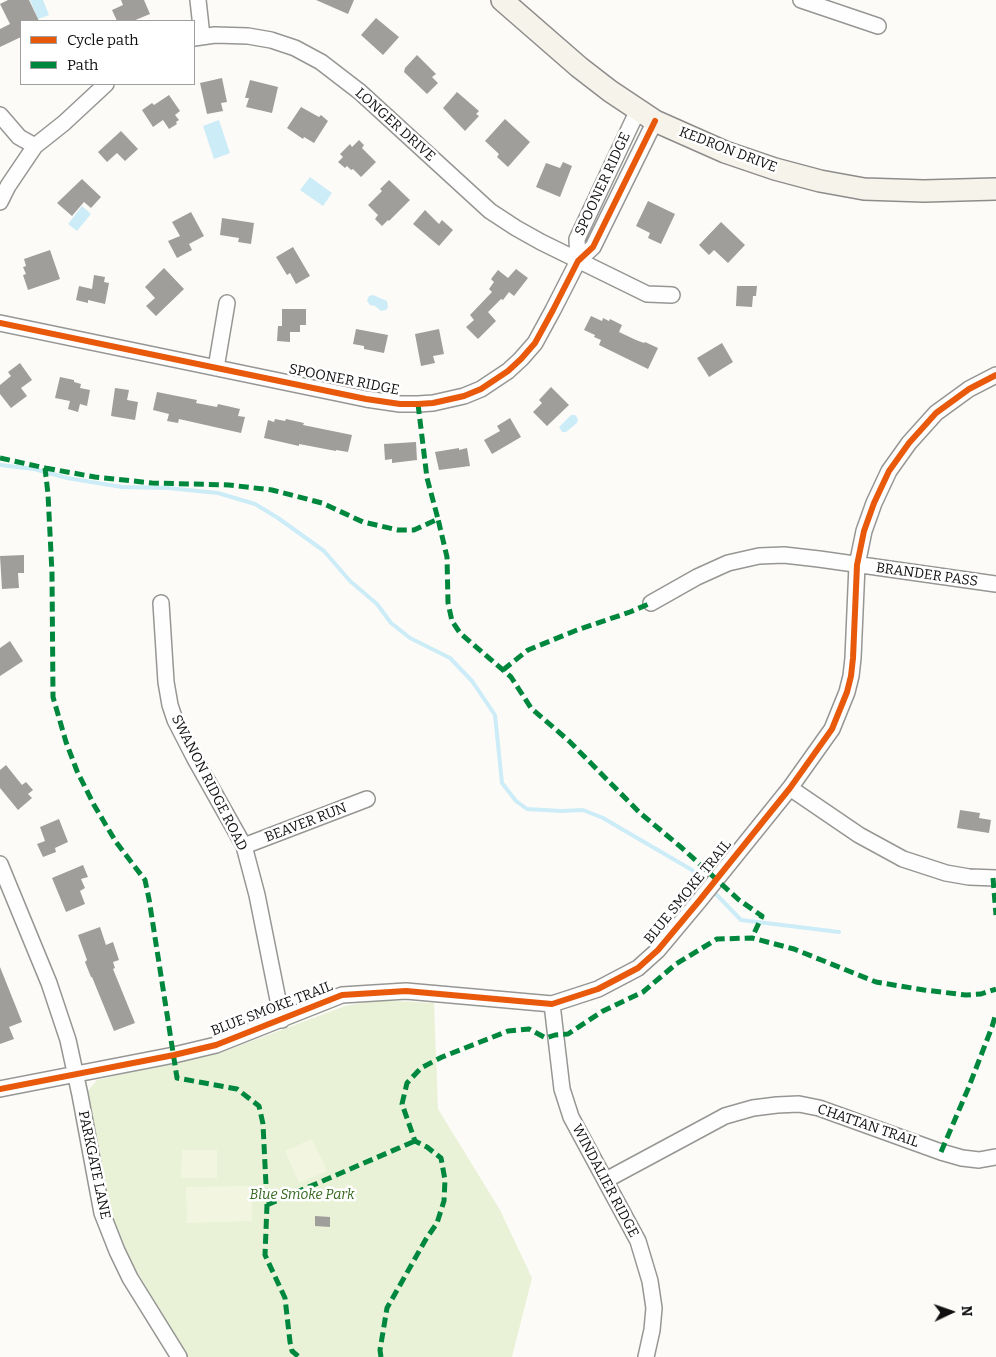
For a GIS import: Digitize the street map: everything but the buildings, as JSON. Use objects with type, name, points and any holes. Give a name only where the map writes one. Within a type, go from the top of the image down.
[{"type":"street","points":[[198,0],[198,37]]},
{"type":"street","name":"KEDRON DRIVE","points":[[502,0],[579,67],[610,91],[646,115],[725,152],[775,169],[820,181],[874,189],[924,191],[996,189]]},
{"type":"street","points":[[801,0],[878,26]]},
{"type":"street","name":"LONGER DRIVE","points":[[198,37],[248,36],[271,40],[296,48],[321,62],[360,92],[490,210],[516,228],[578,261],[647,294],[672,294]]},
{"type":"street","points":[[0,202],[8,186],[35,146],[105,85]]},
{"type":"street","points":[[0,115],[19,137],[35,146]]},
{"type":"street","name":"SPOONER RIDGE","points":[[0,323],[366,399],[400,404],[433,403],[464,396],[494,381],[521,359],[535,343],[578,261],[593,247],[646,115]]},
{"type":"street","points":[[216,368],[227,303]]},
{"type":"street","name":"BLUE SMOKE TRAIL","points":[[0,1089],[208,1047],[282,1020],[342,995],[406,991],[552,1004],[598,988],[638,968],[658,950],[704,894],[790,788],[832,729],[847,692],[853,658],[857,565],[864,531],[874,502],[889,471],[909,442],[936,413],[969,389],[996,375]]},
{"type":"street","name":"BRANDER PASS","points":[[651,603],[697,576],[728,563],[759,556],[784,555],[996,584]]},
{"type":"street","name":"SWANON RIDGE ROAD","points":[[161,603],[166,682],[170,705],[175,720],[244,846],[257,895],[282,1020]]},
{"type":"street","points":[[790,788],[859,835],[904,859],[946,873],[969,877],[996,878]]},
{"type":"street","name":"BEAVER RUN","points":[[244,846],[367,799]]},
{"type":"street","name":"PARKGATE LANE","points":[[0,864],[49,983],[68,1040],[102,1213],[130,1278],[179,1357]]},
{"type":"street","name":"WINDALIER RIDGE","points":[[552,1004],[562,1089],[571,1116],[638,1241],[650,1281],[654,1308],[652,1330],[646,1357]]},
{"type":"street","name":"CHATTAN TRAIL","points":[[606,1180],[725,1116],[752,1108],[777,1105],[799,1104],[819,1108],[962,1158],[979,1160],[996,1157]]},
{"type":"green space","name":"Blue Smoke Park","points":[[377,1000],[434,1003],[438,1109],[500,1210],[532,1278],[512,1357],[188,1357],[123,1248],[110,1215],[88,1106],[88,1091],[97,1080],[223,1052],[345,1006]]},
{"type":"green space","points":[[312,1139],[327,1171],[299,1183],[285,1151]]},
{"type":"green space","points":[[182,1150],[217,1150],[217,1178],[181,1178]]},
{"type":"green space","points":[[251,1186],[252,1221],[187,1223],[186,1187]]},
{"type":"water","points":[[30,0],[43,0],[49,15],[38,19]]},
{"type":"water","points":[[219,120],[230,153],[214,159],[203,126]]},
{"type":"water","points":[[310,177],[332,193],[323,206],[300,190]]},
{"type":"water","points":[[82,206],[91,214],[77,231],[68,224]]},
{"type":"water","points":[[373,295],[387,301],[388,307],[386,310],[381,311],[375,306],[370,305],[367,301],[369,296]]},
{"type":"water","points":[[571,415],[575,415],[578,419],[577,423],[566,432],[562,432],[559,427]]},
{"type":"waterway","points":[[0,465],[34,469],[67,478],[122,487],[168,488],[218,493],[255,504],[324,551],[350,581],[377,604],[391,623],[410,638],[450,658],[472,681],[495,715],[502,783],[516,801],[527,809],[583,810],[603,818],[692,870],[707,885]]},
{"type":"waterway","points":[[712,890],[741,920],[839,932]]},
{"type":"marked path","points":[[418,404],[427,478],[438,519]]},
{"type":"marked path","points":[[0,458],[45,468],[52,573],[53,697],[66,742],[77,771],[94,805],[116,842],[145,880],[177,1078],[237,1089],[259,1106],[263,1124],[267,1205],[265,1255],[285,1298],[292,1351],[299,1357]]},
{"type":"marked path","points":[[45,468],[95,477],[152,483],[229,485],[272,490],[322,503],[363,522],[398,530],[414,530],[438,519],[447,557],[448,603],[452,621],[460,633],[511,677],[531,708],[569,741],[640,813],[739,900],[762,916],[752,938]]},
{"type":"marked path","points":[[503,670],[528,650],[651,603]]},
{"type":"marked path","points":[[993,878],[996,915]]},
{"type":"marked path","points":[[381,1357],[380,1350],[387,1308],[437,1223],[444,1201],[445,1180],[441,1158],[427,1147],[415,1141],[402,1104],[407,1083],[421,1068],[442,1057],[508,1031],[529,1029],[546,1038],[568,1034],[603,1011],[643,992],[676,964],[717,939],[752,938],[794,949],[876,982],[966,995],[981,994],[996,989]]},
{"type":"marked path","points":[[941,1152],[968,1089],[996,1013]]},
{"type":"marked path","points":[[267,1205],[415,1141]]},
{"type":"cycle path","points":[[0,323],[366,399],[400,404],[418,404],[433,403],[464,396],[481,389],[508,371],[535,343],[578,261],[593,247],[655,121]]},
{"type":"cycle path","points":[[0,1089],[216,1045],[342,995],[406,991],[552,1004],[598,989],[638,968],[658,950],[699,901],[790,788],[832,729],[847,692],[851,676],[857,565],[864,531],[874,503],[889,471],[909,443],[936,413],[969,389],[996,375]]}]
